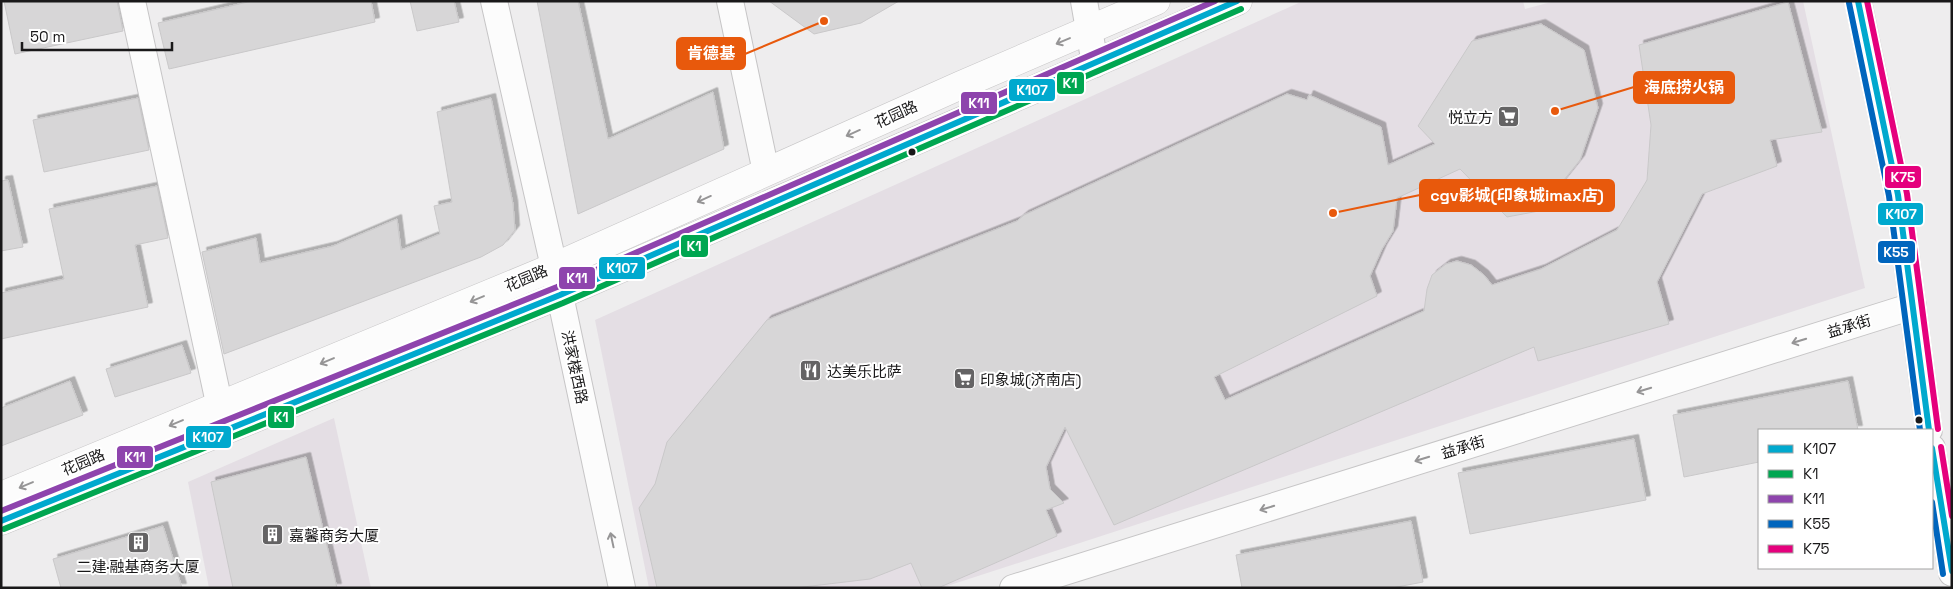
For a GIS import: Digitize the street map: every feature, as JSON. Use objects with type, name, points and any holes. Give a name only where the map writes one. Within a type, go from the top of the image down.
[{"type":"main road","name":"花园路","points":[[1,521],[554,266],[1156,1]]},
{"type":"main road","name":"花园路","points":[[1,496],[560,295],[1238,1]]},
{"type":"street","points":[[132,1],[222,418]]},
{"type":"street","name":"洪家楼西路","points":[[494,1],[554,266],[622,588]]},
{"type":"street","points":[[730,1],[766,172]]},
{"type":"street","points":[[1084,1],[1095,64]]},
{"type":"street","points":[[1858,1],[1898,195],[1929,429]]},
{"type":"street","name":"益承街","points":[[1013,588],[1913,306]]},
{"type":"street","points":[[1933,454],[1952,573]]},
{"type":"shaded area","points":[[1303,1],[1523,1],[1525,9],[1555,1],[1803,1],[1865,288],[941,588],[649,588],[595,320]]},
{"type":"shaded area","points":[[334,418],[371,588],[209,588],[188,482]]},
{"type":"building","points":[[4,1],[117,1],[123,31],[15,54]]},
{"type":"building","points":[[252,1],[371,1],[375,22],[169,69],[158,23]]},
{"type":"building","points":[[410,1],[454,1],[459,22],[417,31]]},
{"type":"building","points":[[537,1],[578,1],[608,139],[713,92],[724,149],[578,214]]},
{"type":"building","points":[[769,1],[899,1],[861,23],[814,34]]},
{"type":"building","name":"印象城(济南店)","points":[[1788,2],[1822,132],[1770,140],[1777,166],[1702,194],[1657,282],[1669,324],[1538,361],[1534,347],[1114,525],[1065,427],[1046,467],[1050,489],[1064,503],[1046,510],[1057,536],[938,588],[922,588],[911,563],[870,579],[795,588],[657,588],[639,508],[655,484],[667,442],[767,320],[1017,221],[1024,215],[1287,94],[1307,100],[1309,95],[1381,127],[1388,165],[1435,144],[1418,126],[1472,41],[1541,24],[1584,50],[1598,108],[1580,160],[1539,211],[1507,217],[1460,169],[1397,198],[1393,231],[1382,249],[1370,276],[1377,296],[1214,377],[1225,400],[1424,311],[1427,289],[1432,275],[1446,264],[1457,261],[1471,265],[1484,275],[1492,285],[1541,269],[1617,230],[1647,180],[1651,125],[1639,45]]},
{"type":"building","points":[[138,98],[149,150],[44,172],[33,120]]},
{"type":"building","points":[[491,98],[513,204],[515,230],[503,245],[481,257],[224,354],[202,252],[256,238],[260,263],[333,246],[397,219],[401,250],[440,234],[434,206],[452,202],[437,112]]},
{"type":"building","points":[[8,180],[23,247],[1,251],[1,181]]},
{"type":"building","points":[[157,186],[168,238],[135,245],[148,307],[1,339],[1,293],[64,279],[49,209]]},
{"type":"building","points":[[182,345],[191,373],[115,397],[106,369]]},
{"type":"building","points":[[70,381],[83,415],[1,446],[1,408]]},
{"type":"building","points":[[1848,381],[1858,429],[1758,429],[1758,462],[1684,477],[1673,415]]},
{"type":"building","points":[[1634,439],[1646,500],[1470,534],[1458,473]]},
{"type":"building","name":"嘉馨商务大厦","points":[[306,457],[337,588],[233,588],[211,482]]},
{"type":"building","points":[[1411,521],[1423,582],[1392,588],[1242,588],[1236,555]]},
{"type":"building","name":"二建·融基商务大厦","points":[[163,526],[182,588],[61,588],[53,559]]},
{"type":"transit line","name":"K11","points":[[1,511],[557,287],[1215,1]]},
{"type":"transit line","name":"K107","points":[[1,521],[560,295],[1237,1]]},
{"type":"transit line","name":"K107","points":[[1858,1],[1898,195],[1929,429]]},
{"type":"transit line","name":"K75","points":[[1867,1],[1907,194],[1938,429]]},
{"type":"transit line","name":"K55","points":[[1849,3],[1889,196],[1920,429]]},
{"type":"transit line","name":"K1","points":[[4,529],[563,303],[1241,9]]},
{"type":"transit line","name":"K75","points":[[1941,447],[1952,516]]},
{"type":"transit line","name":"K107","points":[[1933,454],[1952,571]]},
{"type":"transit line","name":"K55","points":[[1933,509],[1943,574]]},
{"type":"place","name":"肯德基","points":[[824,21]]},
{"type":"place","name":"海底捞火锅","points":[[1555,111]]},
{"type":"place","name":"悦立方","points":[[1509,117]]},
{"type":"place","name":"cgv影城(印象城imax店)","points":[[1333,213]]},
{"type":"place","name":"达美乐比萨","points":[[811,371]]},
{"type":"place","name":"印象城(济南店)","points":[[964,379]]},
{"type":"place","name":"嘉馨商务大厦","points":[[273,535]]},
{"type":"place","name":"二建·融基商务大厦","points":[[138,543]]}]
